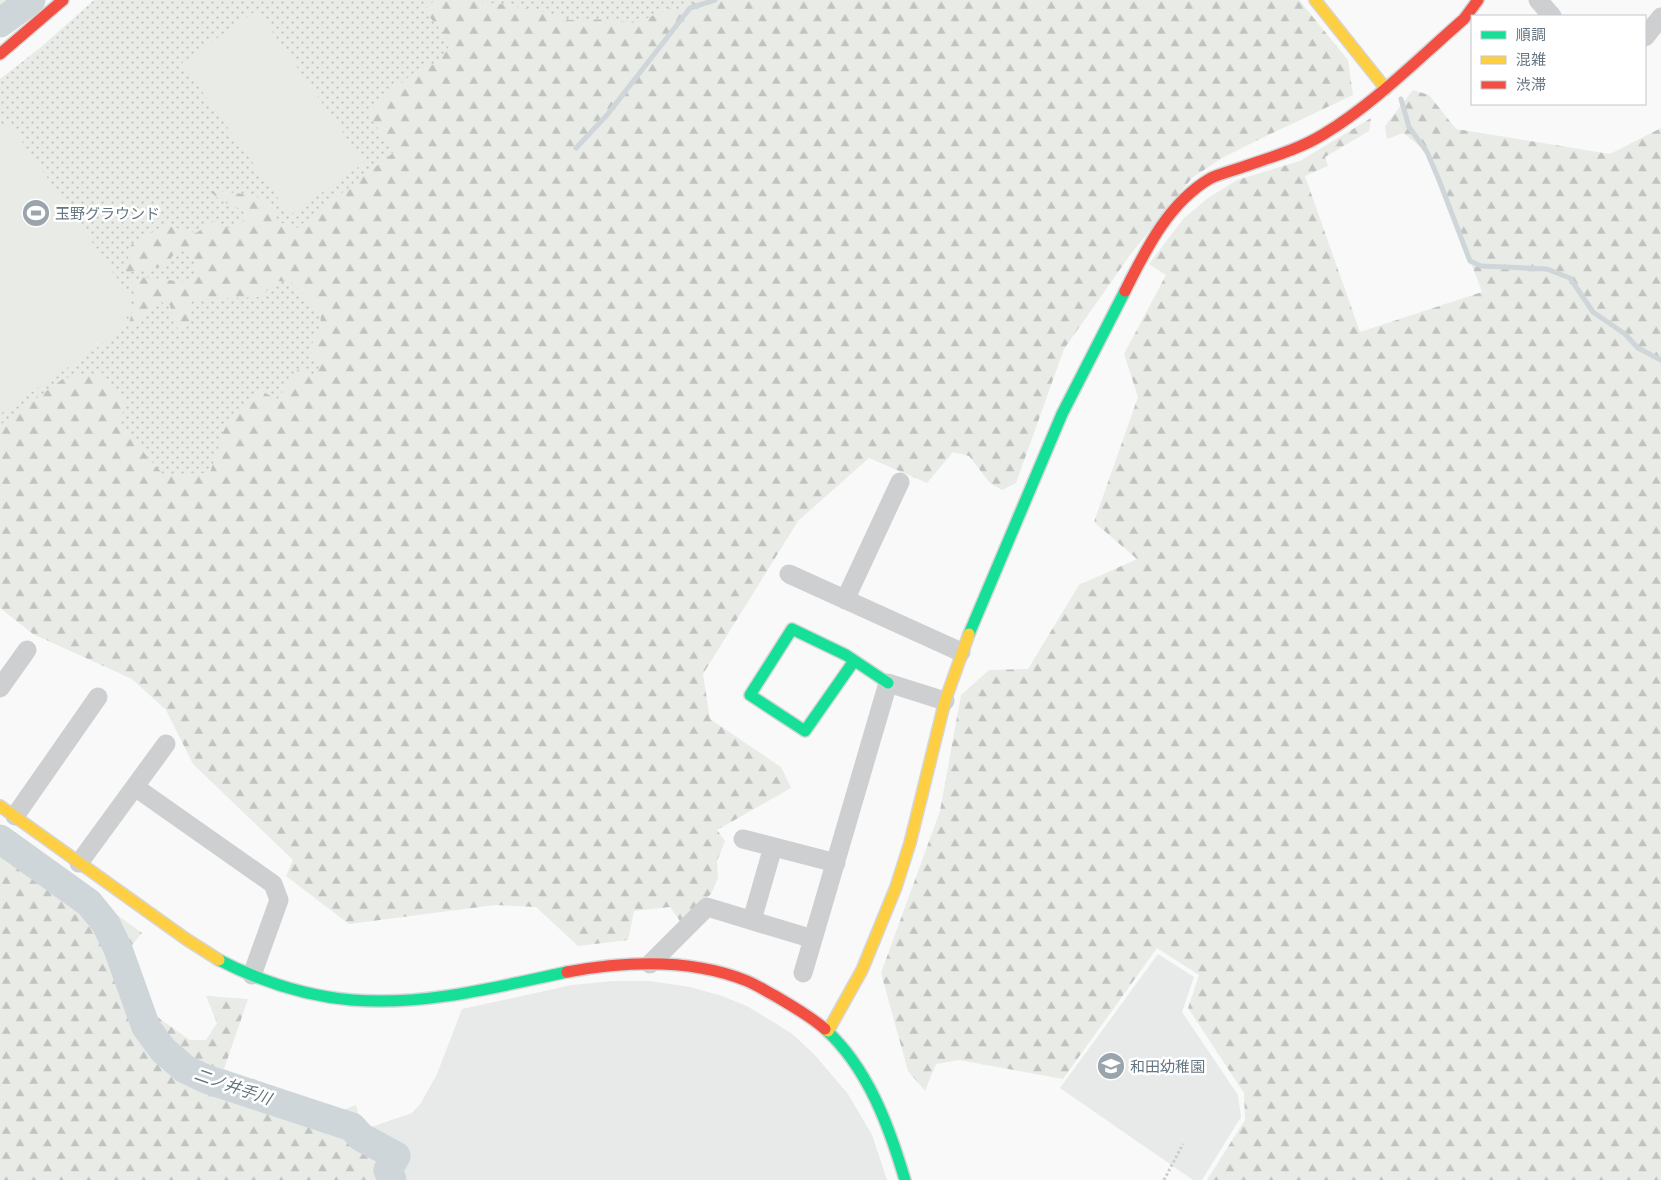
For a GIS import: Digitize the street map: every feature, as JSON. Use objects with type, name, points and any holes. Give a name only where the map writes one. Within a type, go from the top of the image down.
[{"type":"street","points":[[0,54],[63,0]]},
{"type":"street","points":[[1315,0],[1386,89]]},
{"type":"street","points":[[828,1031],[862,970],[896,887],[910,843],[945,701],[960,652],[1062,414],[1147,247],[1176,208],[1212,178],[1291,150],[1321,136],[1350,118],[1386,89],[1464,19],[1478,0]]},
{"type":"street","points":[[1538,0],[1551,15]]},
{"type":"street","points":[[1646,36],[1661,17]]},
{"type":"street","points":[[845,600],[900,482]]},
{"type":"street","points":[[789,574],[960,652]]},
{"type":"street","points":[[854,661],[804,731],[750,695],[792,628],[854,661],[888,684],[945,701]]},
{"type":"street","points":[[1,684],[27,650]]},
{"type":"street","points":[[803,973],[888,684]]},
{"type":"street","points":[[98,697],[7,811],[208,953],[252,974],[297,990],[335,998],[370,1001],[409,1000],[453,995],[617,964],[650,964],[716,971],[746,980],[802,1012],[828,1031],[851,1058],[891,1136],[906,1180]]},
{"type":"street","points":[[80,863],[166,744]]},
{"type":"street","points":[[134,787],[273,884],[279,900],[252,974]]},
{"type":"street","points":[[743,839],[836,863]]},
{"type":"street","points":[[752,920],[773,847]]},
{"type":"street","points":[[650,964],[707,907],[813,939]]},
{"type":"path","points":[[1164,1180],[1183,1144]]},
{"type":"shaded area","points":[[1158,954],[1194,977],[1182,1012],[1238,1095],[1241,1117],[1202,1180],[1193,1180],[1060,1088]]},
{"type":"shaded area","points":[[613,981],[650,981],[690,987],[722,996],[747,1006],[791,1033],[814,1054],[848,1094],[872,1135],[887,1180],[405,1180],[399,1164],[405,1158],[367,1134],[371,1127],[412,1113],[421,1103],[437,1074],[462,1009],[572,985]]},
{"type":"green space","points":[[0,0],[36,0],[0,30]]},
{"type":"green space","points":[[94,0],[712,0],[266,484],[0,521],[0,79],[40,48]]},
{"type":"green space","points":[[435,0],[466,0],[501,4],[543,12],[570,20],[610,19],[636,23],[670,8],[678,9],[700,0],[1299,0],[1348,60],[1353,95],[1222,158],[1192,178],[1130,255],[1064,349],[1016,483],[1002,490],[990,483],[969,456],[953,452],[927,483],[869,458],[798,521],[703,674],[710,719],[781,767],[791,788],[717,830],[725,841],[717,861],[718,878],[711,894],[680,921],[670,907],[634,911],[628,940],[578,946],[536,907],[495,905],[349,924],[286,876],[293,860],[193,764],[166,710],[132,679],[33,634],[0,608],[0,425],[64,378],[103,373],[124,402],[121,427],[163,474],[210,473],[226,424],[259,389],[277,400],[299,368],[316,376],[319,368],[309,348],[320,332],[321,313],[291,282],[276,281],[261,297],[192,299],[191,321],[186,328],[180,329],[174,326],[170,305],[158,301],[138,323],[128,328],[136,296],[128,283],[145,277],[191,283],[195,267],[192,259],[180,246],[165,266],[125,273],[131,245],[165,225],[196,233],[214,221],[233,230],[245,219],[243,210],[221,201],[210,191],[246,194],[264,200],[277,210],[276,221],[297,228],[393,153],[367,111],[417,70],[438,63],[451,43],[424,10]]},
{"type":"green space","points":[[257,10],[364,163],[290,215],[182,63]]},
{"type":"green space","points":[[1413,90],[1429,95],[1456,129],[1610,154],[1661,128],[1661,1180],[1207,1180],[1245,1120],[1244,1093],[1188,1008],[1199,975],[1157,948],[1063,1079],[959,1060],[936,1064],[925,1091],[908,1071],[881,973],[940,811],[961,695],[989,670],[1028,669],[1079,585],[1137,559],[1094,522],[1138,397],[1124,354],[1166,275],[1149,264],[1184,218],[1208,198],[1237,180],[1300,161],[1371,118],[1369,131],[1325,157],[1328,166],[1305,176],[1360,332],[1482,292],[1430,154],[1403,133],[1387,139],[1385,126]]},
{"type":"green space","name":"玉野グラウンド","points":[[9,123],[131,298],[124,329],[0,414],[0,129]]},
{"type":"green space","points":[[0,830],[142,933],[118,962],[153,1014],[190,1040],[206,1040],[217,1023],[206,996],[248,999],[224,1069],[343,1110],[356,1105],[362,1129],[380,1160],[387,1180],[0,1180]]},
{"type":"waterway","name":"二ノ井手川","points":[[0,23],[31,0]]},
{"type":"waterway","points":[[576,148],[607,115],[690,8],[715,0]]},
{"type":"waterway","points":[[1401,99],[1409,127],[1427,152],[1470,261],[1481,266],[1547,269],[1570,278],[1593,312],[1625,334],[1638,348],[1661,360]]},
{"type":"waterway","name":"二ノ井手川","points":[[0,839],[89,903],[106,924],[118,949],[146,1027],[163,1050],[185,1069],[206,1079],[352,1127],[361,1137],[396,1156],[388,1170],[392,1180]]},
{"type":"traffic: fast","points":[[969,634],[1062,414],[1125,291]]},
{"type":"traffic: fast","points":[[854,661],[805,731],[750,695],[792,629],[846,655],[888,683]]},
{"type":"traffic: fast","points":[[219,960],[251,975],[301,991],[335,998],[379,1001],[433,998],[460,994],[567,972]]},
{"type":"traffic: fast","points":[[825,1029],[840,1044],[865,1080],[884,1119],[905,1180]]},
{"type":"traffic: slow","points":[[1315,0],[1386,89]]},
{"type":"traffic: slow","points":[[828,1031],[862,970],[896,887],[910,843],[945,701],[969,634]]},
{"type":"traffic: slow","points":[[0,806],[186,939],[219,960]]},
{"type":"traffic: jam","points":[[0,54],[63,0]]},
{"type":"traffic: jam","points":[[1125,291],[1141,259],[1160,228],[1171,213],[1196,188],[1211,178],[1304,145],[1343,122],[1396,80],[1464,19],[1478,0]]},
{"type":"traffic: jam","points":[[567,972],[635,964],[681,965],[703,968],[754,984],[802,1012],[825,1029]]},
{"type":"place","name":"玉野グラウンド","points":[[36,213]]},
{"type":"place","name":"和田幼稚園","points":[[1111,1066]]}]
